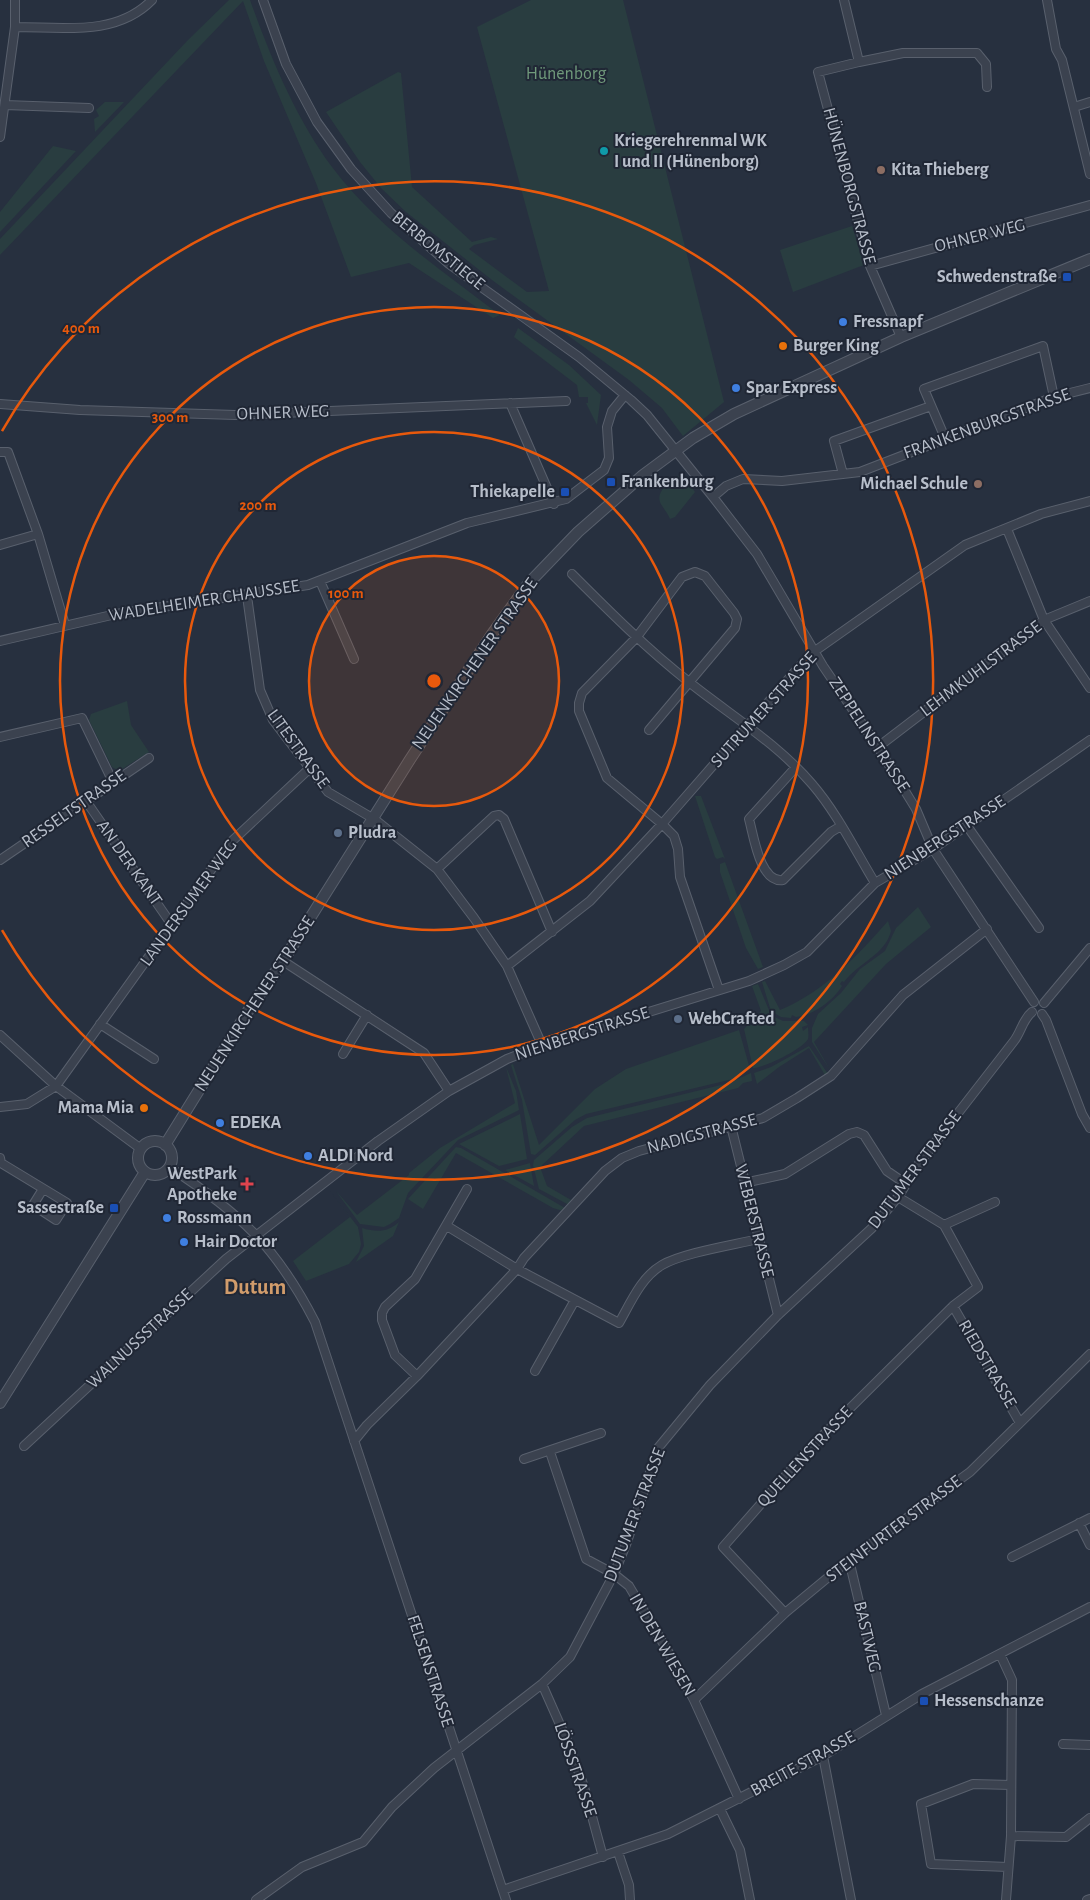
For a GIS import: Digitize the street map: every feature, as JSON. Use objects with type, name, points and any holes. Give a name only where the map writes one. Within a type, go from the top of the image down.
[{"type":"street","points":[[0,137],[15,27],[15,0]]},
{"type":"street","points":[[15,27],[91,28],[119,23],[143,9],[152,0]]},
{"type":"street","name":"BERBOMSTIEGE","points":[[263,0],[286,64],[317,122],[351,169],[391,214],[449,264],[579,357],[625,395],[647,415],[676,450]]},
{"type":"street","points":[[844,0],[859,62]]},
{"type":"street","points":[[1046,0],[1056,49],[1062,60],[1090,174]]},
{"type":"street","name":"HÜNENBORGSTRASSE","points":[[902,337],[870,266],[818,72],[903,53],[977,53],[986,64],[987,87]]},
{"type":"street","points":[[0,73],[9,74]]},
{"type":"street","points":[[1074,107],[1090,102]]},
{"type":"street","points":[[5,105],[90,108]]},
{"type":"street","name":"OHNER WEG","points":[[870,266],[1090,205]]},
{"type":"street","name":"NEUENKIRCHENER STRASSE","points":[[165,1145],[248,1011],[284,961],[409,761],[492,634],[528,584],[578,532],[607,505],[676,450],[734,414],[902,337],[1090,259]]},
{"type":"street","points":[[945,438],[924,390],[1043,346],[1054,397]]},
{"type":"street","name":"FRANKENBURGSTRASSE","points":[[713,497],[726,486],[743,479],[782,481],[860,472],[1054,397],[1090,388]]},
{"type":"street","name":"WADELHEIMER CHAUSSEE","points":[[0,641],[66,624],[116,614],[290,589],[320,581],[467,523],[554,504],[574,495],[604,470],[609,458],[607,428],[612,411],[625,395]]},
{"type":"street","name":"OHNER WEG","points":[[0,404],[80,410],[235,415],[566,400]]},
{"type":"street","points":[[510,403],[554,504]]},
{"type":"street","points":[[843,474],[834,441],[931,406]]},
{"type":"street","name":"ZEPPELINSTRASSE","points":[[676,450],[757,554],[815,651],[916,808],[933,848],[1034,1002]]},
{"type":"street","points":[[0,452],[8,452],[38,534],[66,624]]},
{"type":"street","name":"SUTRUMER STRASSE","points":[[507,966],[590,901],[662,824],[747,725],[815,651],[965,545],[1041,514],[1090,501]]},
{"type":"street","points":[[1007,529],[1044,620],[1090,688]]},
{"type":"street","points":[[0,545],[38,534]]},
{"type":"street","points":[[649,730],[690,684],[735,628],[737,619],[705,576],[695,572],[682,577],[636,638],[582,693],[579,711],[607,778],[674,836],[678,849],[680,877],[719,990]]},
{"type":"street","points":[[572,574],[636,638],[690,684],[747,725],[796,767],[812,784],[841,826],[876,883]]},
{"type":"street","points":[[320,581],[354,659]]},
{"type":"street","name":"LITESTRASSE","points":[[247,596],[260,690],[273,720],[328,792],[374,818],[436,869],[474,918],[507,966],[542,1045]]},
{"type":"street","name":"LEHMKUHLSTRASSE","points":[[878,747],[1044,620],[1090,601]]},
{"type":"street","points":[[0,737],[82,718],[113,782]]},
{"type":"street","name":"NIENBERGSTRASSE","points":[[256,1234],[378,1141],[449,1092],[507,1059],[542,1045],[749,981],[807,952],[876,883],[967,826],[1090,740]]},
{"type":"street","name":"RESSELTSTRASSE","points":[[0,860],[149,758]]},
{"type":"street","points":[[796,767],[749,819],[764,870],[770,878],[783,880],[831,832],[841,826]]},
{"type":"street","name":"LANDERSUMER WEG","points":[[0,1106],[27,1104],[56,1086],[231,842],[309,769]]},
{"type":"street","name":"AN DER KANT","points":[[86,801],[172,925]]},
{"type":"street","points":[[436,869],[494,816],[499,815],[504,819],[552,932]]},
{"type":"street","points":[[967,826],[1039,928]]},
{"type":"street","name":"NADIGSTRASSE","points":[[354,1441],[367,1425],[417,1376],[517,1269],[524,1258],[605,1171],[622,1158],[639,1151],[763,1118],[831,1076],[903,995],[987,929]]},
{"type":"street","points":[[1044,1003],[1090,948]]},
{"type":"street","points":[[284,961],[424,1054],[449,1092]]},
{"type":"street","points":[[1034,1002],[1044,1003],[1046,1009],[1042,1014],[1037,1015],[1032,1012],[1031,1007],[1034,1002]]},
{"type":"street","name":"DUTUMER STRASSE","points":[[256,1900],[302,1867],[363,1842],[392,1807],[434,1768],[542,1684],[570,1657],[614,1574],[627,1542],[658,1448],[710,1386],[778,1315],[872,1228],[898,1197],[920,1162],[1014,1041],[1023,1028],[1026,1017],[1032,1012]]},
{"type":"street","points":[[1042,1014],[1082,1114],[1090,1128]]},
{"type":"street","points":[[343,1054],[367,1015]]},
{"type":"street","points":[[100,1024],[154,1059]]},
{"type":"street","points":[[0,1035],[56,1086],[141,1149]]},
{"type":"street","name":"WEBERSTRASSE","points":[[730,1126],[778,1315]]},
{"type":"street","points":[[744,1183],[785,1174],[848,1134],[857,1132],[864,1135],[887,1170],[906,1184]]},
{"type":"street","points":[[152,1142],[165,1145],[171,1155],[169,1167],[158,1175],[144,1172],[138,1161],[141,1149],[152,1142]]},
{"type":"street","points":[[0,1158],[1,1163],[67,1203],[56,1220],[33,1205],[43,1189]]},
{"type":"street","name":"FELSENSTRASSE","points":[[169,1167],[217,1198],[256,1234],[277,1258],[298,1289],[315,1322],[506,1900]]},
{"type":"street","points":[[0,1403],[144,1172]]},
{"type":"street","points":[[417,1376],[396,1355],[382,1313],[385,1307],[415,1279],[467,1188]]},
{"type":"street","points":[[898,1197],[944,1225],[978,1287],[953,1306]]},
{"type":"street","points":[[944,1225],[995,1202]]},
{"type":"street","points":[[446,1226],[517,1269],[619,1323],[643,1283],[660,1266],[678,1258],[758,1240]]},
{"type":"street","name":"WALNUSSSTRASSE","points":[[24,1446],[226,1259],[256,1234]]},
{"type":"street","points":[[535,1371],[575,1300]]},
{"type":"street","name":"RIEDSTRASSE","points":[[953,1306],[1020,1423]]},
{"type":"street","name":"QUELLENSTRASSE","points":[[785,1613],[724,1548],[810,1448],[953,1306]]},
{"type":"street","name":"STEINFURTER STRASSE","points":[[694,1700],[785,1613],[849,1560],[970,1472],[1090,1354]]},
{"type":"street","points":[[524,1459],[550,1452],[601,1433]]},
{"type":"street","name":"IN DEN WIESEN","points":[[550,1452],[586,1559],[614,1574],[628,1586],[669,1653],[694,1700],[739,1799]]},
{"type":"street","points":[[1012,1557],[1090,1518]]},
{"type":"street","points":[[1079,1524],[1090,1545]]},
{"type":"street","name":"BASTWEG","points":[[849,1560],[886,1715]]},
{"type":"street","name":"BREITE STRASSE","points":[[503,1890],[668,1834],[823,1756],[922,1694],[1090,1608]]},
{"type":"street","points":[[1000,1654],[1012,1680],[1010,1836],[1006,1900]]},
{"type":"street","name":"LÖSSSTRASSE","points":[[542,1684],[569,1745],[584,1787],[603,1857]]},
{"type":"street","points":[[1063,1744],[1090,1745]]},
{"type":"street","points":[[823,1756],[851,1900]]},
{"type":"street","points":[[1008,1867],[931,1864],[921,1804],[973,1784],[1011,1785]]},
{"type":"street","points":[[720,1809],[740,1850],[750,1900]]},
{"type":"street","points":[[1010,1836],[1066,1837],[1090,1818]]},
{"type":"street","points":[[618,1852],[629,1885],[630,1900]]},
{"type":"green space","points":[[229,0],[250,0],[266,44],[295,107],[319,148],[350,189],[411,247],[500,315],[493,318],[409,263],[351,277],[316,183],[264,61],[243,1],[0,255],[0,239],[188,40]]},
{"type":"green space","name":"Hünenborg","points":[[531,0],[623,0],[724,402],[683,436],[662,408],[629,380],[492,280],[406,212],[381,188],[360,162],[326,112],[398,72],[401,73],[412,187],[472,242],[491,237],[498,239],[474,245],[469,249],[527,292],[549,291],[477,27]]},
{"type":"green space","points":[[105,102],[124,102],[95,132],[94,119],[99,116],[96,110]]},
{"type":"green space","points":[[53,146],[76,151],[0,232],[0,212]]},
{"type":"green space","points":[[852,226],[864,265],[793,292],[780,250]]},
{"type":"green space","points":[[518,328],[569,365],[601,395],[597,425],[586,403],[588,403],[588,397],[579,397],[577,385],[514,337]]},
{"type":"green space","points":[[681,474],[695,492],[675,517],[670,519],[660,502],[660,493],[666,485]]},
{"type":"green space","points":[[127,701],[131,725],[149,752],[119,771],[112,767],[89,720],[91,714]]},
{"type":"green space","points":[[695,796],[701,796],[725,859],[723,857],[717,859],[715,857]]},
{"type":"green space","points":[[725,862],[763,967],[758,969],[746,948],[720,872],[720,864]]},
{"type":"green space","points":[[918,907],[931,927],[886,964],[814,1042],[830,1070],[812,1042],[812,1028],[818,1014],[841,993],[860,969],[885,951],[896,928]]},
{"type":"green space","points":[[888,921],[891,931],[883,946],[844,982],[842,981],[840,984],[842,986],[838,992],[828,1002],[816,1010],[802,1016],[796,1017],[792,1015],[791,1018],[781,1017],[771,1011],[762,982],[765,981],[780,1010],[811,993],[839,972]]},
{"type":"green space","points":[[758,984],[771,1015],[783,1021],[804,1021],[808,1025],[802,1027],[803,1031],[808,1027],[808,1039],[791,1053],[766,1065],[753,1068],[744,1029],[761,1011],[752,986]]},
{"type":"green space","points":[[739,1030],[750,1069],[733,1079],[586,1114],[575,1120],[535,1155],[531,1154],[522,1100],[511,1065],[513,1064],[539,1145],[595,1089],[626,1069]]},
{"type":"green space","points":[[809,1046],[828,1074],[826,1077],[809,1048],[757,1084],[754,1073],[771,1067]]},
{"type":"green space","points":[[506,1067],[516,1091],[519,1110],[458,1140],[408,1193],[399,1218],[384,1227],[360,1224],[336,1191],[357,1215],[409,1175],[409,1173],[440,1148],[515,1103]]},
{"type":"green space","points":[[751,1073],[752,1081],[743,1083],[738,1088],[584,1126],[540,1167],[547,1186],[571,1200],[569,1205],[539,1189],[533,1165],[534,1160],[572,1127],[587,1118],[729,1083]]},
{"type":"green space","points":[[520,1114],[527,1159],[499,1166],[459,1144]]},
{"type":"green space","points":[[456,1147],[461,1148],[565,1208],[563,1211],[553,1208],[456,1153],[423,1209],[408,1199]]},
{"type":"green space","points":[[530,1163],[534,1186],[505,1170]]},
{"type":"green space","points":[[330,1191],[358,1227],[361,1244],[359,1252],[349,1264],[306,1281],[293,1261],[350,1217]]},
{"type":"green space","points":[[399,1222],[393,1236],[356,1262],[364,1246],[362,1228],[381,1231],[395,1226]]},
{"type":"place","name":"Kriegerehrenmal WK I und II (Hünenborg)","points":[[604,151]]},
{"type":"place","name":"Kita Thieberg","points":[[881,170]]},
{"type":"place","name":"Schwedenstraße","points":[[1067,277]]},
{"type":"place","name":"Fressnapf","points":[[843,322]]},
{"type":"place","name":"Burger King","points":[[783,346]]},
{"type":"place","name":"Spar Express","points":[[736,388]]},
{"type":"place","name":"Frankenburg","points":[[611,482]]},
{"type":"place","name":"Michael Schule","points":[[978,484]]},
{"type":"place","name":"Thiekapelle","points":[[565,492]]},
{"type":"place","name":"Pludra","points":[[338,833]]},
{"type":"place","name":"WebCrafted","points":[[678,1019]]},
{"type":"place","name":"Mama Mia","points":[[144,1108]]},
{"type":"place","name":"EDEKA","points":[[220,1123]]},
{"type":"place","name":"ALDI Nord","points":[[308,1156]]},
{"type":"place","name":"WestPark Apotheke","points":[[247,1184]]},
{"type":"place","name":"Sassestraße","points":[[114,1208]]},
{"type":"place","name":"Rossmann","points":[[167,1218]]},
{"type":"place","name":"Hair Doctor","points":[[184,1242]]},
{"type":"place","name":"Hessenschanze","points":[[924,1701]]},
{"type":"district","name":"Dutum","points":[[255,1287]]}]
